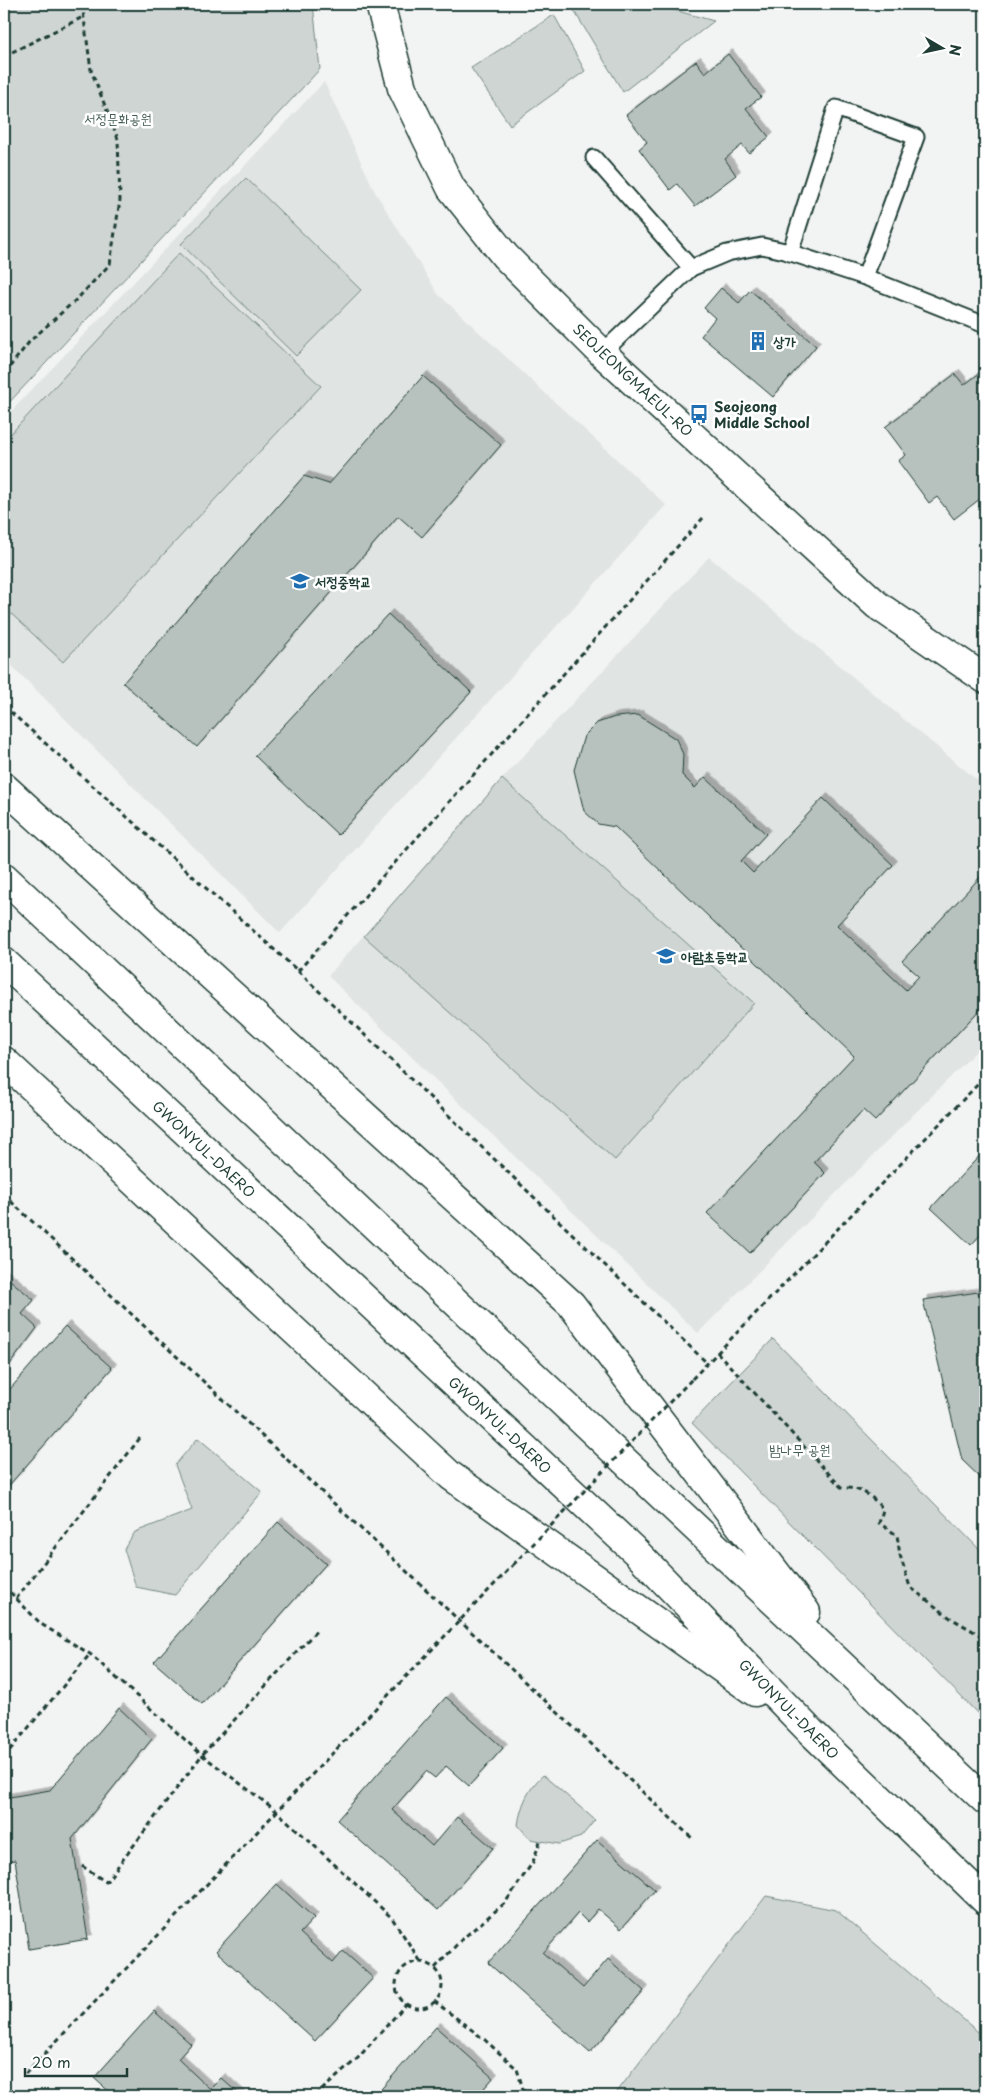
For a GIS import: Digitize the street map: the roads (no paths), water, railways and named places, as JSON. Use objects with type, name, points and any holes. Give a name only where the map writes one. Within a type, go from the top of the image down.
[{"type":"main road","name":"SEOJEONGMAEUL-RO","points":[[380,4],[402,88],[451,188],[505,256],[602,354],[877,605],[985,679]]},
{"type":"main road","points":[[4,787],[571,1304],[853,1675]]},
{"type":"main road","points":[[4,878],[985,1800]]},
{"type":"main road","name":"GWONYUL-DAERO","points":[[4,962],[637,1553],[811,1732],[985,1900]]},
{"type":"main road","points":[[4,1061],[450,1476],[811,1732]]},
{"type":"lane","points":[[790,253],[836,108],[916,137],[865,277]]},
{"type":"lane","points":[[594,158],[691,268]]},
{"type":"lane","points":[[602,354],[691,268],[727,253],[762,246],[865,277],[985,325]]},
{"type":"place","name":"상가","points":[[758,341]]},
{"type":"place","name":"Seojeong Middle School","points":[[699,414]]},
{"type":"place","name":"서정중학교","points":[[300,581]]},
{"type":"place","name":"아람초등학교","points":[[666,956]]},
{"type":"park label","name":"서정문화공원","points":[[118,118]]},
{"type":"park label","name":"밤나무 공원","points":[[800,1449]]}]
